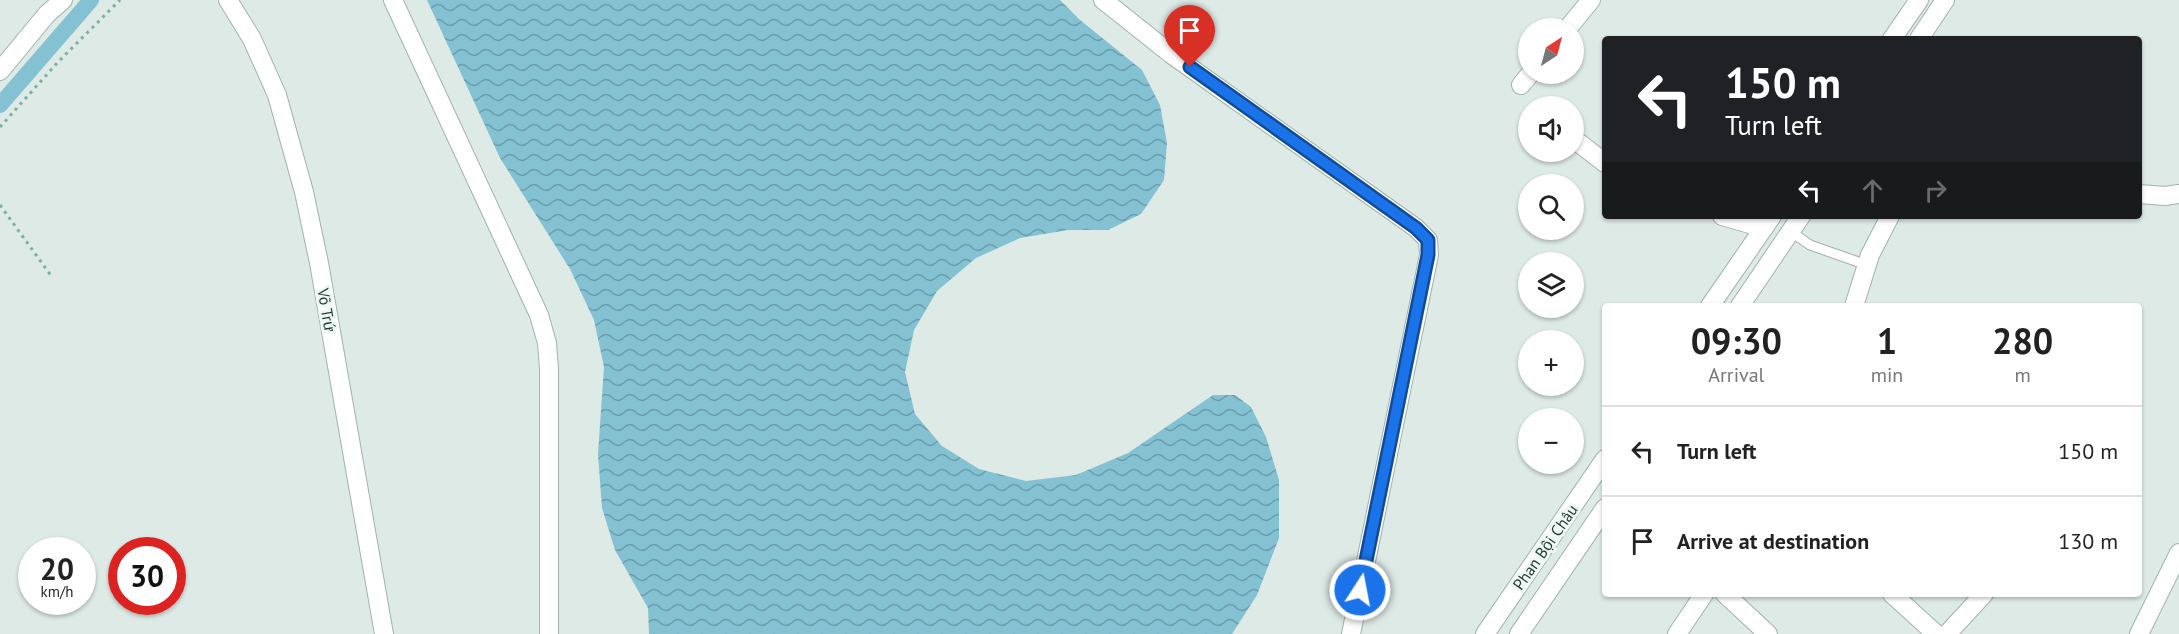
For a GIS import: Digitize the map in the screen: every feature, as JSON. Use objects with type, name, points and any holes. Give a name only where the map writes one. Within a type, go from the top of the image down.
[{"type":"street","points":[[0,72],[47,14],[63,0]]},
{"type":"street","name":"Võ Trứ","points":[[228,0],[256,45],[277,95],[303,192],[321,274],[384,634]]},
{"type":"street","points":[[393,0],[538,315],[547,343],[549,369],[549,634]]},
{"type":"street","points":[[1102,0],[1172,54],[1416,228],[1428,240],[1428,255],[1351,634]]},
{"type":"street","points":[[1576,18],[1591,0]]},
{"type":"street","points":[[1894,36],[1919,0]]},
{"type":"street","points":[[1921,36],[1945,0]]},
{"type":"street","points":[[1584,147],[1602,161]]},
{"type":"street","points":[[2142,194],[2165,196],[2179,194]]},
{"type":"street","points":[[1712,303],[1768,222],[1745,219]]},
{"type":"street","points":[[1742,303],[1799,219]]},
{"type":"street","points":[[1855,303],[1867,265],[1889,219]]},
{"type":"street","name":"Phan Bội Châu","points":[[1485,634],[1602,463]]},
{"type":"street","name":"Phan Bội Châu","points":[[1520,634],[1602,511]]},
{"type":"street","points":[[2139,634],[2179,553]]},
{"type":"street","points":[[1677,634],[1702,597]]},
{"type":"street","points":[[1728,597],[1768,634]]},
{"type":"street","points":[[1895,597],[1936,634]]},
{"type":"street","points":[[1947,634],[1980,597]]},
{"type":"lane","points":[[1790,231],[1810,246],[1867,265]]},
{"type":"path","points":[[0,127],[58,62],[120,0]]},
{"type":"path","points":[[0,205],[52,276]]},
{"type":"water","points":[[427,0],[1060,0],[1080,20],[1142,70],[1160,105],[1167,143],[1164,180],[1141,214],[1108,230],[1068,230],[1020,238],[976,258],[937,291],[914,330],[905,372],[915,414],[942,446],[979,469],[1026,481],[1076,475],[1128,453],[1213,395],[1235,395],[1251,407],[1266,437],[1279,480],[1279,538],[1257,595],[1232,634],[649,634],[648,608],[615,550],[602,508],[598,454],[604,367],[594,320],[570,269],[500,158]]},
{"type":"waterway","points":[[0,105],[91,0]]},
{"type":"route","points":[[1190,67],[1416,228],[1428,240],[1428,255],[1360,590]]}]
